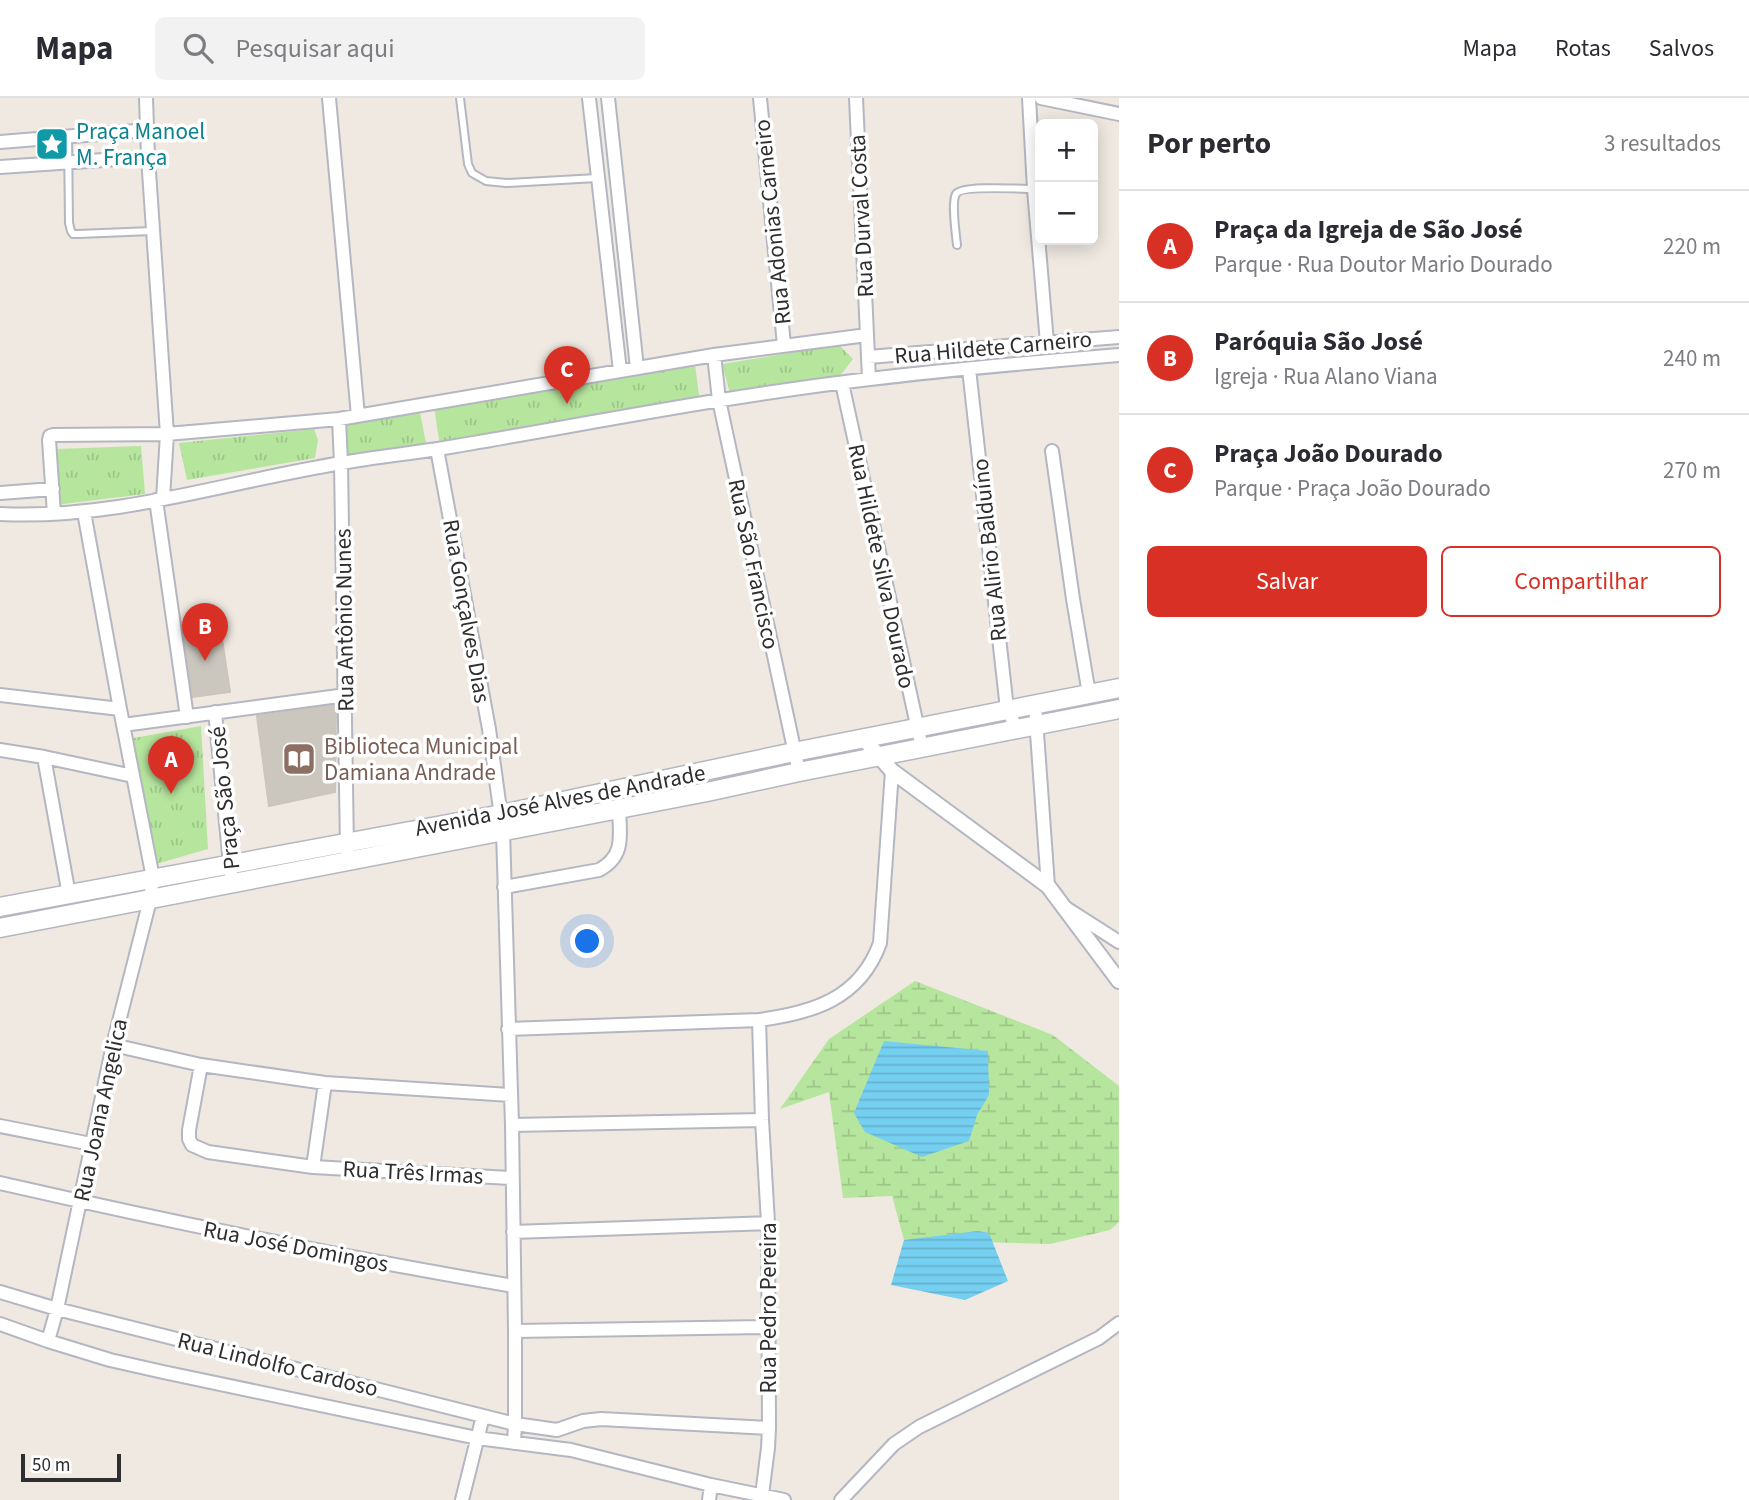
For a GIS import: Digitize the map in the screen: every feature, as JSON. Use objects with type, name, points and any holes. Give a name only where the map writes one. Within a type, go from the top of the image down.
[{"type":"main road","name":"Avenida José Alves de Andrade","points":[[0,928],[347,862],[794,752],[1119,688]]},
{"type":"main road","name":"Avenida José Alves de Andrade","points":[[0,907],[347,842],[619,809],[1119,709]]},
{"type":"street","points":[[146,98],[167,434],[159,499],[187,717]]},
{"type":"street","points":[[329,98],[358,415]]},
{"type":"street","points":[[589,98],[620,371]]},
{"type":"street","points":[[608,98],[637,368]]},
{"type":"street","name":"Rua Adonias Carneiro","points":[[760,98],[785,345]]},
{"type":"street","name":"Rua Durval Costa","points":[[856,98],[869,379]]},
{"type":"street","points":[[1029,98],[1047,343]]},
{"type":"street","points":[[1041,98],[1119,114]]},
{"type":"street","points":[[0,142],[148,130]]},
{"type":"street","points":[[0,167],[148,157]]},
{"type":"street","points":[[54,514],[51,435],[167,434],[339,419],[714,355],[867,335]]},
{"type":"street","name":"Rua Hildete Carneiro","points":[[868,357],[1119,337]]},
{"type":"street","points":[[1024,345],[1024,363]]},
{"type":"street","name":"Rua São Francisco","points":[[714,355],[719,400],[799,772]]},
{"type":"street","name":"Rua Hildete Carneiro","points":[[3,514],[84,512],[341,463],[719,400],[869,379],[1119,355]]},
{"type":"street","name":"Rua Alirio Balduíno","points":[[969,369],[1007,709],[1017,729]]},
{"type":"street","name":"Rua Hildete Silva Dourado","points":[[842,383],[922,748]]},
{"type":"street","name":"Rua Antônio Nunes","points":[[339,419],[347,862]]},
{"type":"street","name":"Rua Gonçalves Dias","points":[[437,449],[503,822]]},
{"type":"street","points":[[1052,451],[1089,694]]},
{"type":"street","points":[[3,514],[4,493],[53,489]]},
{"type":"street","name":"Rua Joana Angelica","points":[[48,1341],[153,878],[84,512]]},
{"type":"street","points":[[0,695],[120,709]]},
{"type":"street","points":[[123,725],[346,695]]},
{"type":"street","points":[[1035,705],[1048,886]]},
{"type":"street","name":"Praça São José","points":[[215,712],[232,884]]},
{"type":"street","points":[[863,738],[892,771],[1048,886],[1119,981]]},
{"type":"street","points":[[0,750],[133,776]]},
{"type":"street","points":[[44,757],[69,895]]},
{"type":"street","points":[[509,1029],[759,1020],[816,1008],[840,996],[872,963],[880,943],[892,771]]},
{"type":"street","points":[[504,887],[599,870],[609,865],[615,858],[618,847],[619,809]]},
{"type":"street","points":[[503,822],[512,1125],[515,1331],[513,1443]]},
{"type":"street","points":[[1063,906],[1119,942]]},
{"type":"street","name":"Rua Pedro Pereira","points":[[759,1020],[768,1223],[769,1428],[762,1495]]},
{"type":"street","points":[[113,1045],[201,1065],[325,1083],[511,1096]]},
{"type":"street","name":"Rua Três Irmas","points":[[201,1065],[189,1139],[192,1145],[208,1152],[313,1167],[512,1178]]},
{"type":"street","name":"Rua Três Irmas","points":[[313,1167],[325,1083]]},
{"type":"street","points":[[512,1125],[762,1121]]},
{"type":"street","points":[[0,1126],[91,1144]]},
{"type":"street","name":"Rua José Domingos","points":[[0,1183],[268,1242],[514,1286]]},
{"type":"street","points":[[513,1232],[768,1223]]},
{"type":"street","name":"Rua Lindolfo Cardoso","points":[[0,1292],[57,1309],[515,1424],[557,1430]]},
{"type":"street","points":[[841,1500],[894,1444],[919,1427],[1099,1338],[1119,1323]]},
{"type":"street","name":"Rua Lindolfo Cardoso","points":[[0,1324],[110,1360],[163,1372],[477,1438],[555,1448],[784,1500]]},
{"type":"street","points":[[515,1331],[768,1327]]},
{"type":"street","points":[[462,1500],[483,1416]]},
{"type":"street","points":[[555,1448],[557,1430],[583,1421],[601,1419],[769,1428]]},
{"type":"street","points":[[709,1500],[711,1485]]},
{"type":"lane","points":[[460,98],[468,164],[472,173],[486,181],[506,183],[597,178]]},
{"type":"lane","points":[[68,137],[69,223],[73,234],[153,231]]},
{"type":"lane","points":[[957,245],[954,204],[958,191],[1034,190]]},
{"type":"green space","points":[[839,345],[853,359],[839,377],[731,397],[722,364]]},
{"type":"green space","points":[[695,365],[700,402],[440,447],[434,406]]},
{"type":"green space","points":[[419,408],[427,448],[334,466],[331,421]]},
{"type":"green space","points":[[314,429],[318,440],[315,458],[187,480],[179,443]]},
{"type":"green space","points":[[141,446],[145,494],[55,505],[56,449]]},
{"type":"green space","points":[[201,726],[208,849],[149,866],[128,739]]},
{"type":"green space","points":[[915,981],[1053,1035],[1119,1086],[1119,1222],[1110,1230],[1050,1244],[904,1240],[892,1196],[843,1198],[829,1092],[780,1109],[829,1039]]},
{"type":"water","points":[[884,1041],[988,1051],[989,1095],[977,1115],[969,1141],[922,1157],[865,1132],[854,1113]]},
{"type":"water","points":[[978,1231],[989,1233],[1008,1281],[965,1300],[891,1285],[904,1240]]},
{"type":"building","points":[[220,626],[230,692],[193,697],[183,630]]},
{"type":"building","name":"Biblioteca Municipal Damiana Andrade","points":[[336,705],[335,792],[269,806],[257,716]]},
{"type":"place","name":"Praça Manoel M. França","points":[[52,144]]},
{"type":"place","name":"Praça João Dourado","points":[[567,404]]},
{"type":"place","name":"Paróquia São José","points":[[205,661]]},
{"type":"place","name":"Biblioteca Municipal Damiana Andrade","points":[[299,759]]},
{"type":"place","name":"Praça da Igreja de São José","points":[[171,794]]}]
